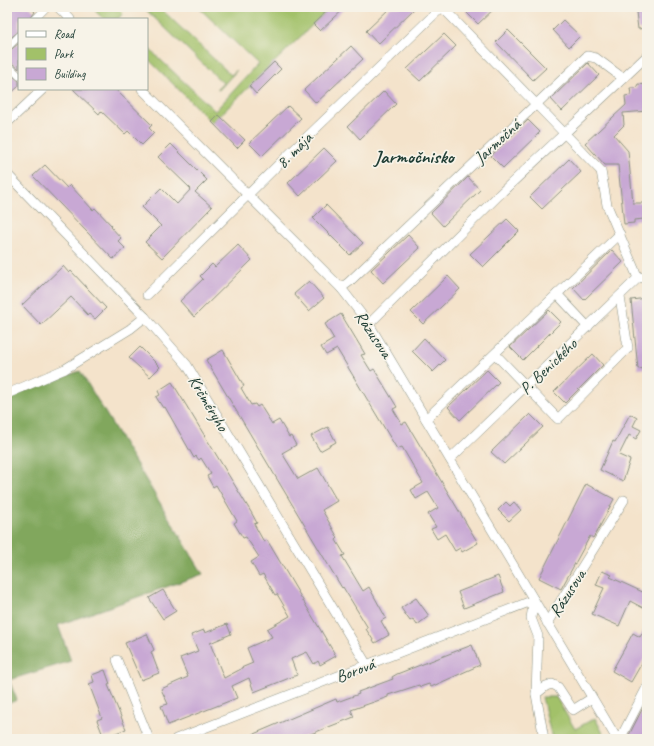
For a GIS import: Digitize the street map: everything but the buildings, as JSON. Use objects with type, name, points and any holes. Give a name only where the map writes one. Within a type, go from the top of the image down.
[{"type":"street","points":[[36,18],[47,7]]},
{"type":"street","points":[[58,7],[69,18]]},
{"type":"street","name":"8. mája","points":[[147,295],[442,7],[536,105]]},
{"type":"street","points":[[7,48],[18,37]]},
{"type":"street","name":"Jarmočná","points":[[341,288],[357,275],[587,56],[596,58],[623,78]]},
{"type":"street","points":[[369,324],[503,191],[647,56]]},
{"type":"street","points":[[7,64],[18,75]]},
{"type":"street","name":"Rázusova","points":[[143,90],[341,288],[369,324],[592,698],[619,739]]},
{"type":"street","points":[[7,123],[38,91]]},
{"type":"street","points":[[536,105],[601,171],[607,205],[620,234],[643,277]]},
{"type":"street","name":"Krčméryho","points":[[7,174],[145,317],[187,365],[367,666]]},
{"type":"street","points":[[426,419],[620,234]]},
{"type":"street","name":"P. Benického","points":[[450,459],[588,327],[643,277]]},
{"type":"street","points":[[557,294],[588,327]]},
{"type":"street","points":[[495,354],[558,419],[628,348],[620,297]]},
{"type":"street","points":[[7,394],[64,369],[130,329],[145,317]]},
{"type":"street","name":"Rázusova","points":[[547,623],[624,500]]},
{"type":"street","points":[[534,600],[531,618],[538,636],[536,694],[544,739]]},
{"type":"street","name":"Borová","points":[[176,739],[534,600]]},
{"type":"street","points":[[117,660],[149,739]]},
{"type":"street","points":[[536,694],[546,686],[552,684],[558,687],[573,710],[592,698]]},
{"type":"street","points":[[619,739],[647,687]]},
{"type":"green space","points":[[99,7],[117,7],[123,13],[119,18],[103,18],[95,11]]},
{"type":"green space","points":[[143,7],[159,7],[231,75],[237,70],[219,90],[217,89],[223,83]]},
{"type":"green space","points":[[198,7],[266,7],[272,12],[277,7],[331,7],[212,123],[148,59],[148,48],[215,111],[258,64]]},
{"type":"green space","points":[[80,371],[203,574],[58,625],[71,661],[9,680],[17,700],[7,704],[7,397]]},
{"type":"green space","points":[[542,697],[556,697],[575,729],[595,718],[606,739],[552,739]]},
{"type":"district","name":"Jarmočnisko","points":[[414,156]]}]
